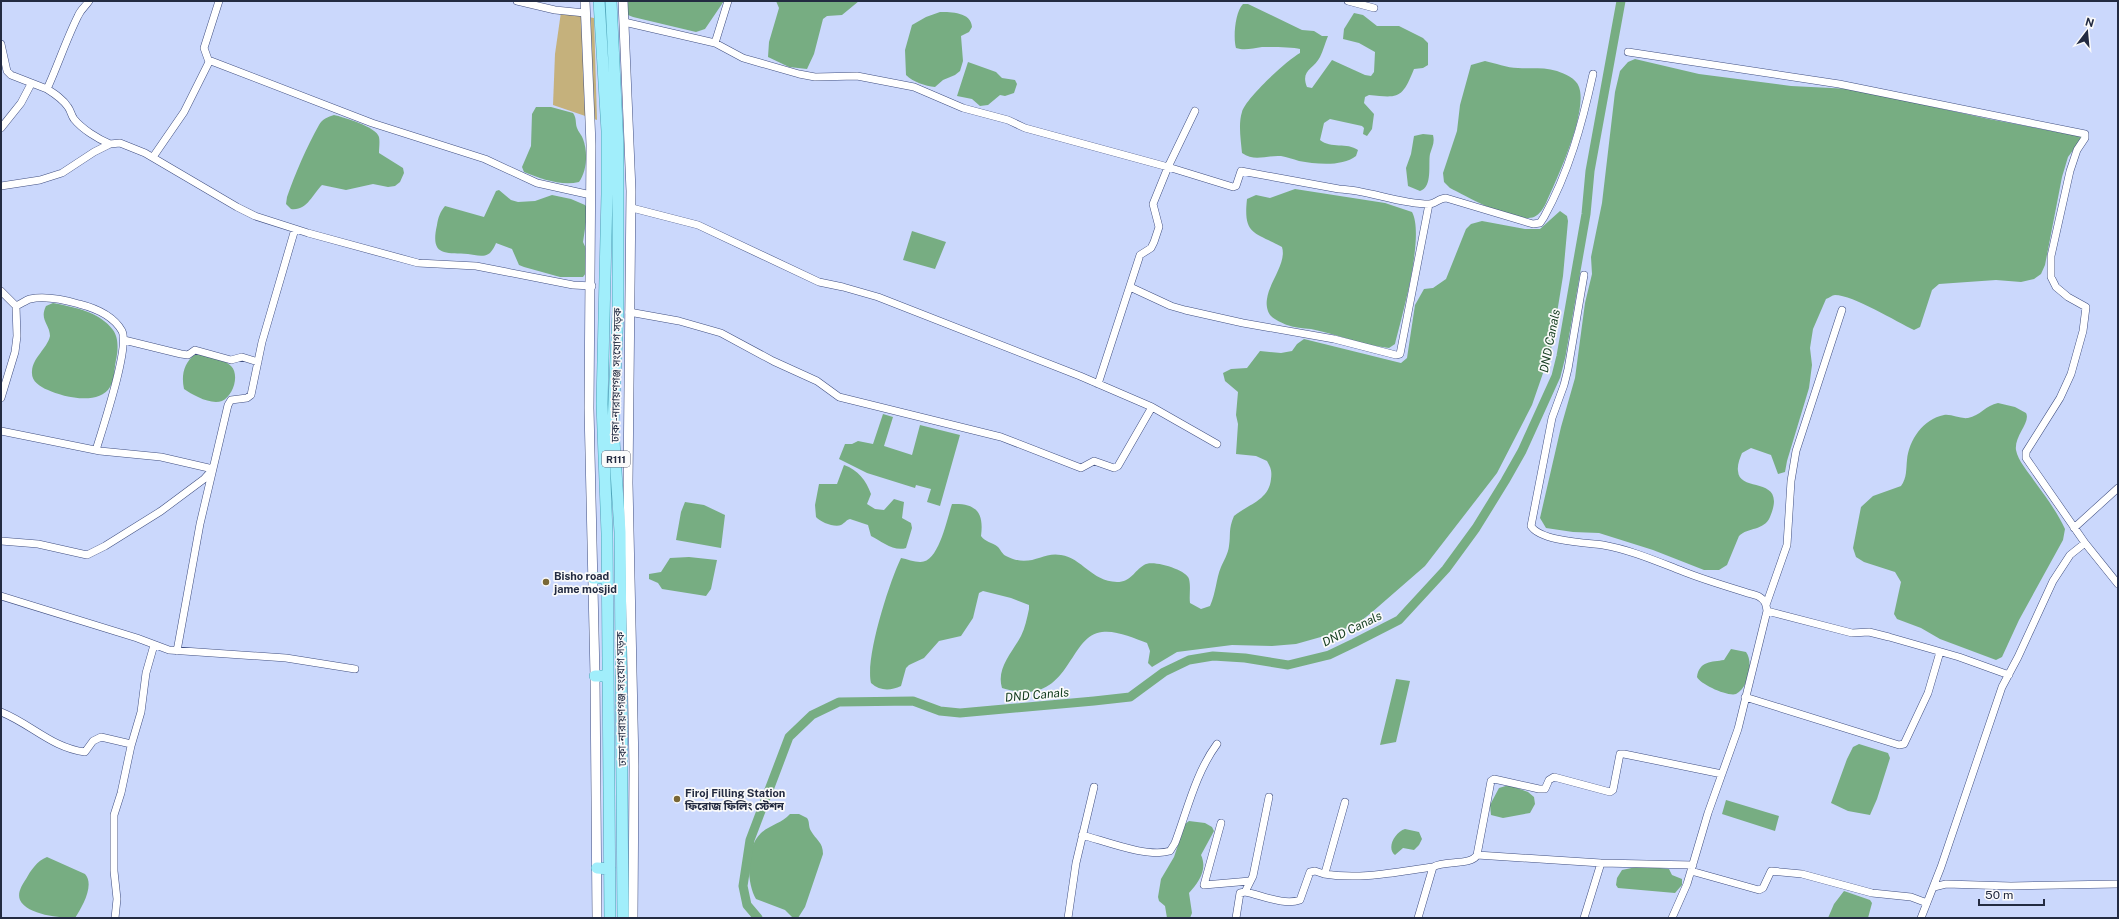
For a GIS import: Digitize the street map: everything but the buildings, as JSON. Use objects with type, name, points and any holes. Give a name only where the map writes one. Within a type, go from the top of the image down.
[{"type":"main road","name":"ঢাকা-নারায়ণগঞ্জ সংযোগ সড়ক","points":[[599,1],[607,131],[602,404],[607,578],[610,918]]},
{"type":"main road","name":"ঢাকা-নারায়ণগঞ্জ সংযোগ সড়ক","points":[[611,1],[618,161],[618,311],[613,425],[622,483],[620,532],[626,630],[628,862],[623,918]]},
{"type":"main road","points":[[593,578],[607,578]]},
{"type":"main road","points":[[595,676],[608,676]]},
{"type":"main road","points":[[596,868],[610,869]]},
{"type":"street","points":[[47,89],[56,72],[66,40],[78,15],[89,1]]},
{"type":"street","points":[[153,157],[184,112],[209,62],[204,48],[219,1]]},
{"type":"street","points":[[517,1],[555,10],[585,13]]},
{"type":"street","points":[[585,1],[592,195],[592,286],[589,408],[595,676],[597,918]]},
{"type":"street","points":[[622,483],[632,208],[623,1]]},
{"type":"street","points":[[715,43],[728,1]]},
{"type":"street","points":[[1348,1],[1374,8]]},
{"type":"street","points":[[624,22],[715,43],[743,58],[799,74],[815,77],[843,76],[874,78],[914,87],[963,108],[1008,120],[1025,128],[1168,167],[1233,187],[1236,186],[1241,171],[1339,189],[1354,189],[1395,199],[1429,204],[1441,198],[1446,198],[1528,224],[1540,223],[1552,202],[1568,166],[1580,131],[1593,74]]},
{"type":"street","points":[[1,44],[7,71],[11,75],[47,89],[59,97],[69,108],[73,118],[102,141],[110,144],[130,145],[153,157],[232,205],[255,216],[295,229],[418,263],[476,266],[573,285],[592,286]]},
{"type":"street","points":[[1628,52],[1839,84],[2086,134],[2077,150],[2070,171],[2051,256],[2052,277],[2056,287],[2068,297],[2086,307],[2083,331],[2071,374],[2060,398],[2026,452],[2026,458],[2074,528],[2118,584]]},
{"type":"street","points":[[209,62],[222,65],[372,123],[485,159],[537,183],[592,195]]},
{"type":"street","points":[[1,128],[11,117],[32,84]]},
{"type":"street","points":[[1098,384],[1140,255],[1151,248],[1154,242],[1158,227],[1153,204],[1168,167],[1196,111]]},
{"type":"street","points":[[1,186],[40,180],[62,173],[94,152],[110,144]]},
{"type":"street","points":[[1130,287],[1171,306],[1185,310],[1243,323],[1334,339],[1396,355],[1400,354],[1429,204]]},
{"type":"street","points":[[632,208],[698,225],[819,282],[843,286],[878,297],[1098,384],[1152,407],[1217,444]]},
{"type":"street","points":[[177,651],[200,524],[228,405],[231,400],[247,398],[251,395],[258,362],[295,229]]},
{"type":"street","points":[[1584,275],[1568,369],[1552,418],[1531,526],[1539,532],[1565,541],[1606,546],[1653,559],[1699,578],[1758,596],[1762,598],[1766,608]]},
{"type":"street","points":[[1,291],[16,306],[17,336],[15,352],[1,398]]},
{"type":"street","points":[[16,306],[30,299],[52,299],[95,308],[114,321],[122,332],[124,340],[114,388],[96,450]]},
{"type":"street","points":[[1672,918],[1692,868],[1738,729],[1766,608],[1787,545],[1791,481],[1796,451],[1842,310]]},
{"type":"street","points":[[629,312],[679,321],[722,333],[763,356],[817,381],[839,397],[1001,438],[1081,468],[1094,461],[1114,468],[1118,466],[1152,407]]},
{"type":"street","points":[[124,340],[188,355],[195,350],[231,360],[242,357],[258,362]]},
{"type":"street","points":[[1,431],[96,450],[161,457],[213,469]]},
{"type":"street","points":[[1,541],[38,544],[87,554],[106,546],[161,511],[199,483],[213,469]]},
{"type":"street","points":[[2074,528],[2118,488]]},
{"type":"street","points":[[1921,918],[1934,887],[2002,687],[2059,571],[2070,555],[2085,543]]},
{"type":"street","points":[[1,596],[137,638],[154,646],[177,651],[286,658],[355,669]]},
{"type":"street","points":[[1766,608],[1852,633],[1874,633],[1940,652],[2009,675]]},
{"type":"street","points":[[115,918],[117,899],[114,871],[114,815],[121,793],[131,744],[141,712],[146,673],[154,646]]},
{"type":"street","points":[[1745,697],[1899,745],[1904,744],[1924,703],[1940,652]]},
{"type":"street","points":[[1,712],[10,716],[39,735],[74,751],[85,752],[93,741],[101,737],[131,744]]},
{"type":"street","points":[[1082,835],[1143,851],[1163,854],[1170,852],[1204,768],[1217,744]]},
{"type":"street","points":[[1236,918],[1240,893],[1245,892],[1294,902],[1300,900],[1310,872],[1315,871],[1340,877],[1368,876],[1433,867],[1442,863],[1470,861],[1477,855],[1490,785],[1494,779],[1539,789],[1544,788],[1549,780],[1554,777],[1610,792],[1613,790],[1620,754],[1722,774]]},
{"type":"street","points":[[1068,918],[1082,835],[1094,787]]},
{"type":"street","points":[[1245,892],[1254,876],[1261,827],[1269,797]]},
{"type":"street","points":[[1324,874],[1345,802]]},
{"type":"street","points":[[1221,823],[1204,885],[1250,881]]},
{"type":"street","points":[[1477,855],[1692,868],[1759,890],[1763,888],[1771,871],[1789,872],[1832,881],[1872,893],[1911,897],[1927,903]]},
{"type":"street","points":[[628,862],[633,918]]},
{"type":"street","points":[[1584,918],[1601,863]]},
{"type":"street","points":[[1418,918],[1433,867]]},
{"type":"street","points":[[1934,887],[1946,884],[2012,886],[2118,884]]},
{"type":"shaded area","points":[[561,12],[594,18],[597,120],[553,105],[555,54]]},
{"type":"water","points":[[626,1],[724,1],[705,29],[696,32],[628,15]]},
{"type":"water","points":[[776,1],[859,1],[842,15],[827,16],[823,19],[814,54],[807,69],[789,67],[768,57],[769,42],[779,8]]},
{"type":"water","points":[[1243,4],[1248,4],[1302,30],[1314,31],[1322,36],[1328,36],[1320,57],[1306,73],[1305,81],[1307,87],[1312,88],[1332,60],[1365,75],[1371,76],[1374,72],[1375,52],[1359,43],[1343,39],[1344,29],[1354,13],[1363,15],[1377,26],[1399,26],[1423,38],[1428,43],[1428,65],[1423,68],[1414,69],[1406,86],[1398,94],[1393,96],[1369,95],[1365,97],[1364,103],[1374,114],[1372,129],[1367,136],[1363,134],[1364,128],[1362,126],[1330,119],[1324,123],[1320,140],[1324,143],[1354,148],[1358,150],[1356,156],[1344,162],[1321,164],[1299,161],[1281,156],[1256,158],[1247,156],[1242,153],[1240,122],[1242,112],[1250,98],[1258,89],[1286,63],[1300,53],[1300,49],[1275,47],[1246,49],[1236,48],[1235,25],[1238,13]]},
{"type":"water","points":[[940,12],[960,14],[968,18],[972,27],[969,32],[961,36],[963,61],[960,71],[943,80],[935,87],[919,83],[906,75],[905,50],[912,25],[926,17]]},
{"type":"water","points":[[1635,59],[1699,74],[1791,86],[1851,89],[1989,119],[2083,137],[2068,157],[2062,177],[2045,265],[2041,274],[2034,279],[2021,282],[1996,280],[1939,284],[1932,290],[1920,327],[1914,330],[1853,299],[1833,295],[1826,299],[1813,329],[1810,348],[1812,365],[1809,388],[1785,472],[1778,474],[1771,455],[1751,448],[1742,453],[1739,462],[1738,471],[1740,478],[1746,482],[1761,486],[1773,495],[1774,504],[1770,517],[1764,525],[1747,531],[1739,536],[1727,565],[1719,570],[1704,570],[1653,550],[1599,533],[1573,532],[1546,528],[1540,518],[1561,427],[1575,378],[1585,303],[1592,274],[1591,257],[1602,203],[1615,92],[1620,71],[1628,62]]},
{"type":"water","points":[[1485,61],[1514,68],[1557,71],[1573,79],[1579,87],[1581,98],[1579,112],[1570,145],[1546,203],[1541,211],[1534,217],[1515,217],[1504,213],[1479,203],[1450,188],[1444,182],[1443,173],[1457,131],[1460,105],[1471,65]]},
{"type":"water","points":[[968,62],[996,72],[1002,78],[1015,80],[1017,84],[1014,93],[1005,96],[1000,95],[988,105],[980,106],[972,99],[957,96]]},
{"type":"water","points":[[536,107],[551,107],[573,113],[576,126],[585,144],[586,150],[584,172],[579,182],[558,182],[524,172],[522,167],[531,146],[532,114]]},
{"type":"water","points":[[334,115],[359,123],[377,133],[379,137],[379,153],[403,168],[404,173],[400,182],[395,186],[388,187],[373,184],[346,190],[322,185],[309,202],[301,208],[291,209],[286,204],[287,197],[297,170],[320,123],[325,118]]},
{"type":"water","points":[[1423,134],[1433,135],[1434,140],[1430,154],[1427,185],[1420,191],[1408,186],[1406,168],[1411,154],[1414,136]]},
{"type":"water","points":[[1295,189],[1385,203],[1412,212],[1415,223],[1416,239],[1411,276],[1395,344],[1389,348],[1379,347],[1321,331],[1290,326],[1277,320],[1270,314],[1267,308],[1268,293],[1280,266],[1283,253],[1282,247],[1252,231],[1247,220],[1247,199],[1256,195],[1270,198]]},
{"type":"water","points":[[499,190],[511,200],[518,202],[535,201],[552,195],[571,199],[585,205],[588,209],[583,242],[588,253],[586,273],[583,277],[560,277],[524,267],[519,265],[512,249],[496,243],[488,255],[482,256],[446,253],[437,248],[435,235],[437,222],[445,206],[484,217],[496,191]]},
{"type":"water","points":[[1560,211],[1567,216],[1568,221],[1563,276],[1551,350],[1532,405],[1497,473],[1425,566],[1357,624],[1335,633],[1296,644],[1272,646],[1232,645],[1177,652],[1152,667],[1148,663],[1150,651],[1147,643],[1119,633],[1102,632],[1090,636],[1054,681],[1042,689],[1025,692],[1002,688],[1001,674],[1009,655],[1024,630],[1029,605],[1011,598],[983,591],[979,593],[973,618],[961,636],[939,641],[924,658],[909,665],[906,668],[901,686],[893,689],[882,689],[871,683],[871,656],[879,620],[890,585],[901,558],[920,562],[927,560],[932,555],[937,548],[945,529],[952,504],[968,505],[977,511],[981,521],[981,536],[984,540],[998,547],[1005,555],[1015,560],[1029,560],[1054,554],[1061,555],[1075,560],[1100,578],[1117,582],[1126,580],[1144,565],[1154,563],[1161,564],[1176,569],[1187,576],[1190,582],[1190,603],[1201,609],[1210,606],[1214,596],[1219,572],[1227,554],[1230,542],[1230,528],[1234,516],[1262,497],[1269,486],[1271,476],[1271,470],[1267,461],[1256,456],[1236,454],[1238,424],[1236,415],[1238,392],[1225,381],[1223,373],[1231,369],[1247,368],[1260,351],[1281,353],[1292,351],[1297,344],[1304,339],[1401,363],[1407,358],[1415,305],[1424,289],[1433,288],[1446,279],[1466,229],[1471,224],[1482,221],[1525,229],[1540,229]]},
{"type":"water","points":[[912,231],[946,242],[935,269],[903,260]]},
{"type":"water","points":[[53,303],[86,311],[108,324],[115,333],[118,349],[114,377],[112,384],[105,393],[90,398],[71,397],[48,390],[34,380],[32,375],[33,366],[50,336],[50,332],[44,318],[44,311],[46,306]]},
{"type":"water","points":[[195,354],[224,361],[234,370],[234,385],[229,395],[222,401],[207,401],[184,389],[184,370],[188,361]]},
{"type":"water","points":[[1998,403],[2015,407],[2026,413],[2026,421],[2017,440],[2017,454],[2024,467],[2055,511],[2065,529],[2063,540],[2019,620],[2002,657],[1996,660],[1940,639],[1921,628],[1897,619],[1894,614],[1901,582],[1895,572],[1864,562],[1856,557],[1853,548],[1861,507],[1873,496],[1901,486],[1905,477],[1908,452],[1914,438],[1924,426],[1936,417],[1944,415],[1965,418],[1972,417]]},
{"type":"water","points":[[883,414],[893,417],[884,446],[912,455],[920,425],[960,435],[940,506],[927,502],[931,489],[916,485],[915,488],[867,473],[839,459],[845,444],[852,444],[858,441],[873,444]]},
{"type":"water","points":[[844,465],[857,473],[867,484],[871,494],[867,504],[875,509],[884,510],[894,499],[904,502],[902,518],[911,523],[912,528],[906,548],[897,549],[871,536],[868,525],[850,519],[841,525],[835,526],[824,523],[816,517],[815,505],[819,484],[837,484]]},
{"type":"water","points":[[685,502],[704,505],[725,515],[721,548],[676,540],[681,512]]},
{"type":"water","points":[[689,557],[717,560],[711,589],[706,596],[662,589],[658,583],[649,579],[649,574],[661,572],[670,558]]},
{"type":"water","points":[[1731,649],[1746,652],[1750,662],[1747,681],[1736,694],[1721,692],[1703,683],[1697,677],[1700,668],[1703,665],[1724,660]]},
{"type":"water","points":[[1396,679],[1410,681],[1396,742],[1380,745]]},
{"type":"water","points":[[1859,744],[1888,753],[1890,758],[1877,799],[1870,815],[1848,811],[1831,803],[1847,759],[1853,747]]},
{"type":"water","points":[[1509,785],[1528,792],[1534,797],[1535,804],[1530,813],[1503,818],[1491,815],[1490,805],[1499,788]]},
{"type":"water","points":[[1726,800],[1779,816],[1775,831],[1722,814]]},
{"type":"water","points":[[790,814],[799,814],[807,818],[810,829],[821,844],[823,850],[823,854],[805,907],[798,918],[793,918],[785,910],[756,899],[750,883],[749,874],[750,856],[756,839],[765,830],[783,820]]},
{"type":"water","points":[[1189,821],[1205,823],[1212,827],[1214,831],[1201,855],[1203,861],[1203,871],[1201,876],[1189,893],[1192,913],[1190,918],[1167,918],[1165,906],[1159,901],[1158,897],[1161,879],[1174,857],[1185,824]]},
{"type":"water","points":[[1405,829],[1419,832],[1422,839],[1414,850],[1403,848],[1395,855],[1391,848],[1393,840],[1398,833]]},
{"type":"water","points":[[47,857],[85,874],[88,879],[89,884],[86,896],[75,918],[45,915],[30,909],[20,900],[20,889],[30,872],[37,863]]},
{"type":"water","points":[[1641,866],[1669,869],[1672,875],[1682,879],[1682,885],[1675,893],[1618,888],[1616,885],[1617,878],[1622,870]]},
{"type":"water","points":[[1844,891],[1870,900],[1872,903],[1868,918],[1828,918],[1834,904]]},
{"type":"waterway","name":"DND Canals","points":[[758,918],[747,905],[743,886],[750,840],[789,737],[812,715],[839,702],[913,701],[940,711],[960,713],[1130,697],[1164,672],[1189,660],[1213,656],[1245,658],[1288,665],[1329,655],[1399,620],[1446,569],[1476,528],[1522,451],[1556,376],[1561,356],[1586,214],[1590,171],[1621,1]]},
{"type":"place","name":"Bisho road jame mosjid","points":[[546,582]]},
{"type":"place","name":"Firoj Filling Station ফিরোজ ফিলিং স্টেশন","points":[[677,799]]}]
